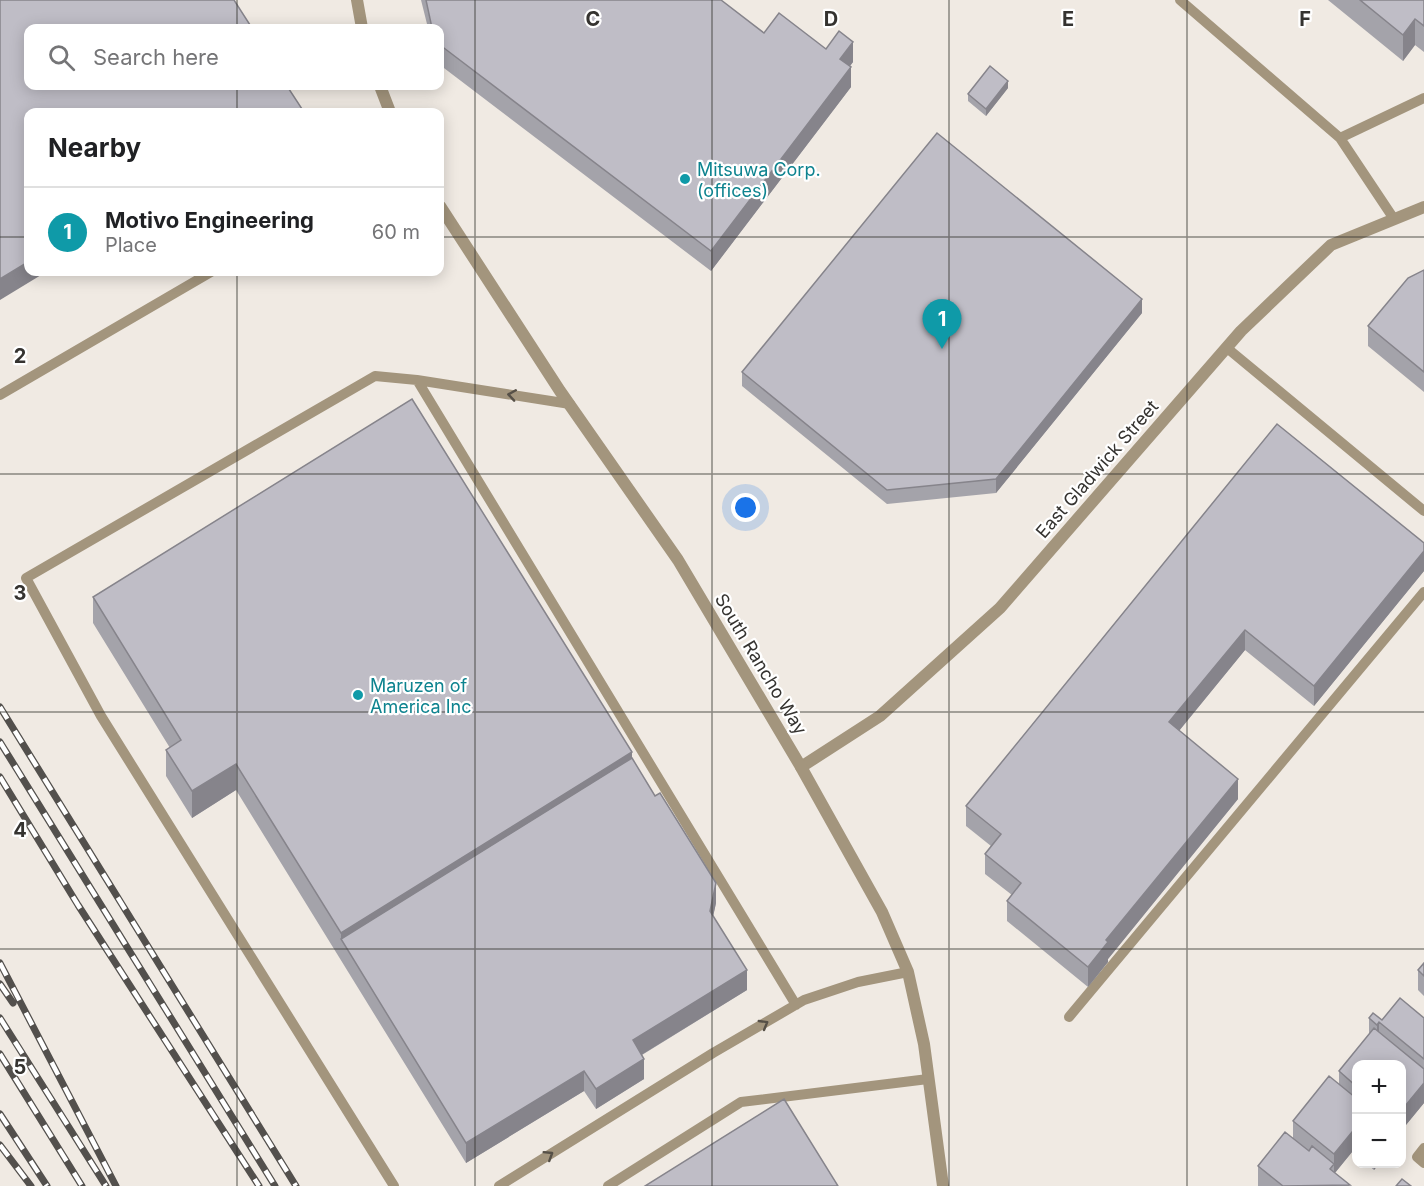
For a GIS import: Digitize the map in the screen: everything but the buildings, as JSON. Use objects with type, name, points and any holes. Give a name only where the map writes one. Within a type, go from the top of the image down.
[{"type":"street","points":[[357,0],[361,24]]},
{"type":"street","points":[[382,90],[388,108]]},
{"type":"street","name":"East Gladwick Street","points":[[801,767],[880,716],[1000,608],[1241,332],[1331,245],[1424,207]]},
{"type":"street","name":"South Rancho Way","points":[[444,212],[570,404],[678,560],[801,767],[882,912],[908,972],[924,1044],[943,1186]]},
{"type":"lane","points":[[1180,0],[1340,138],[1394,219]]},
{"type":"lane","points":[[1340,138],[1424,98]]},
{"type":"lane","points":[[0,395],[203,276]]},
{"type":"lane","points":[[1227,348],[1424,511]]},
{"type":"lane","points":[[394,1186],[100,716],[26,578],[375,376],[417,380],[570,404]]},
{"type":"lane","points":[[417,380],[796,1005]]},
{"type":"lane","points":[[1070,1017],[1424,592]]},
{"type":"lane","points":[[500,1186],[713,1053],[804,1000],[858,982],[908,972]]},
{"type":"lane","points":[[608,1186],[741,1102],[928,1079]]},
{"type":"lane","points":[[1424,1148],[1417,1157],[1424,1162]]},
{"type":"railway","points":[[0,707],[296,1186]]},
{"type":"railway","points":[[0,742],[275,1186]]},
{"type":"railway","points":[[0,777],[78,905],[259,1186]]},
{"type":"railway","points":[[0,963],[116,1186]]},
{"type":"railway","points":[[0,984],[13,1003]]},
{"type":"railway","points":[[0,1018],[106,1186]]},
{"type":"railway","points":[[0,1054],[82,1186]]},
{"type":"railway","points":[[0,1114],[47,1186]]},
{"type":"railway","points":[[0,1145],[31,1186]]},
{"type":"place","name":"Mitsuwa Corp. (offices)","points":[[685,179]]},
{"type":"place","name":"Motivo Engineering","points":[[942,349]]},
{"type":"place","name":"Maruzen of America Inc","points":[[358,695]]}]
